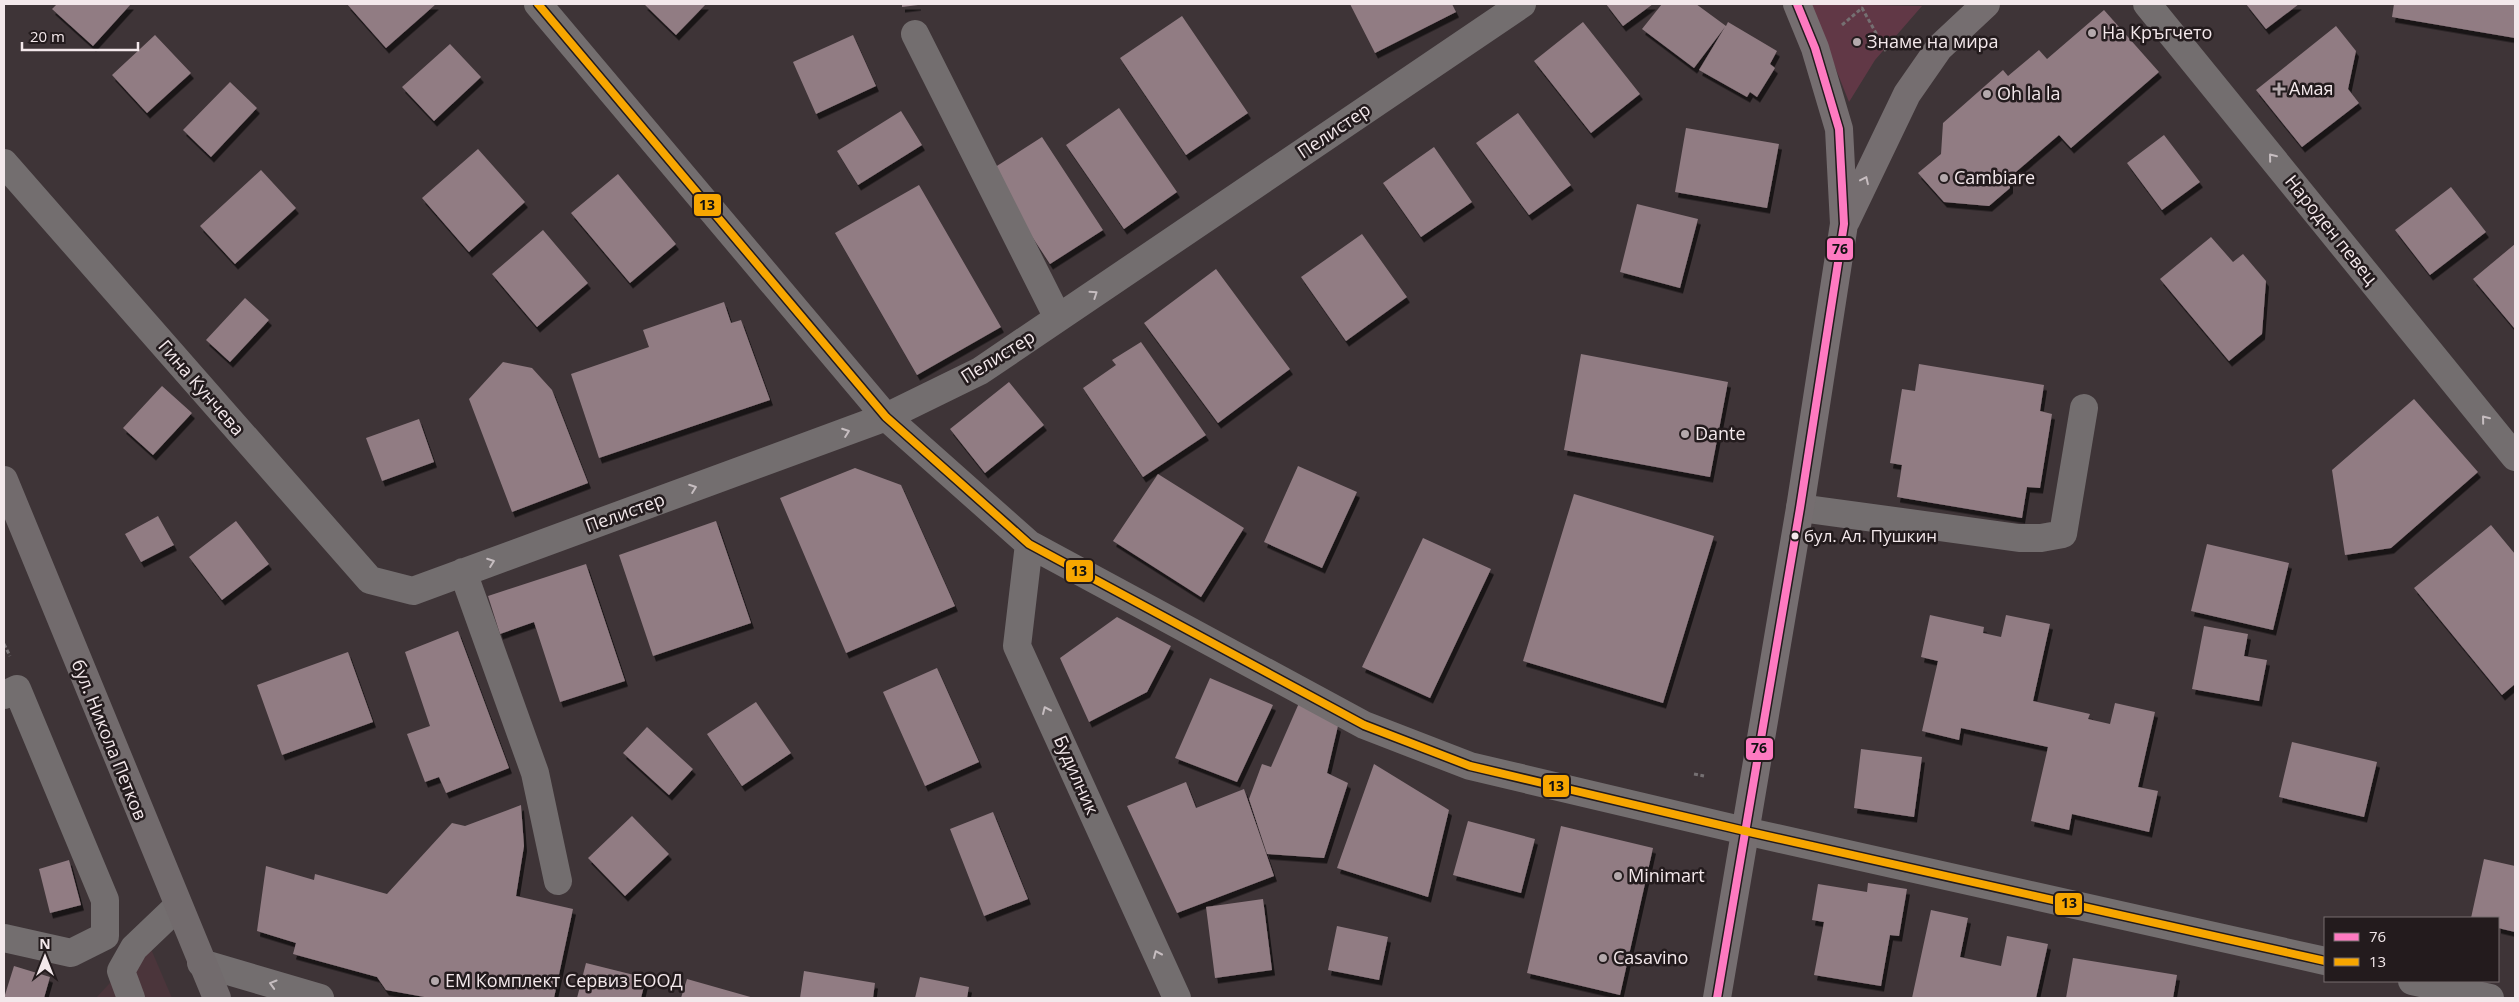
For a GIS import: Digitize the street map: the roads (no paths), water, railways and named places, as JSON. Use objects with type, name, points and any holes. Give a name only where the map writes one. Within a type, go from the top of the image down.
[{"type":"highway","name":"бул. Никола Петков","points":[[4,480],[11,518],[217,998]]},
{"type":"main road","points":[[1718,998],[1800,508],[1844,224],[1839,129],[1815,48],[1797,4]]},
{"type":"main road","points":[[1844,224],[1907,94],[1939,48],[1986,4]]},
{"type":"street","points":[[538,4],[886,417],[1029,544],[1364,725],[1470,766],[1745,831],[2324,961]]},
{"type":"street","name":"Пелистер","points":[[413,591],[886,417],[980,371],[1522,4]]},
{"type":"street","name":"Народен певец","points":[[2147,4],[2515,457]]},
{"type":"street","points":[[915,34],[1058,318]]},
{"type":"street","name":"Гина Кунчева","points":[[4,163],[370,580],[413,591]]},
{"type":"street","points":[[1800,508],[2019,538],[2041,538],[2063,534],[2084,408]]},
{"type":"street","name":"Будилник","points":[[1029,544],[1017,646],[1177,998]]},
{"type":"street","points":[[463,572],[535,773],[558,882]]},
{"type":"street","points":[[4,695],[16,689],[105,900],[105,936],[71,953],[4,938]]},
{"type":"street","points":[[131,998],[121,972],[134,948],[178,906]]},
{"type":"street","points":[[201,963],[320,998]]},
{"type":"street","points":[[2417,982],[2490,998]]},
{"type":"place","name":"На Кръгчето","points":[[2092,33]]},
{"type":"place","name":"Знаме на мира","points":[[1857,42]]},
{"type":"place","name":"Амая","points":[[2279,89]]},
{"type":"place","name":"Oh la la","points":[[1987,94]]},
{"type":"place","name":"Cambiare","points":[[1944,178]]},
{"type":"place","name":"Dante","points":[[1685,434]]},
{"type":"place","name":"бул. Ал. Пушкин","points":[[1795,536]]},
{"type":"place","name":"Minimart","points":[[1618,876]]},
{"type":"place","name":"Casavino","points":[[1603,958]]},
{"type":"place","name":"ЕМ Комплект Сервиз ЕООД","points":[[435,981]]}]
